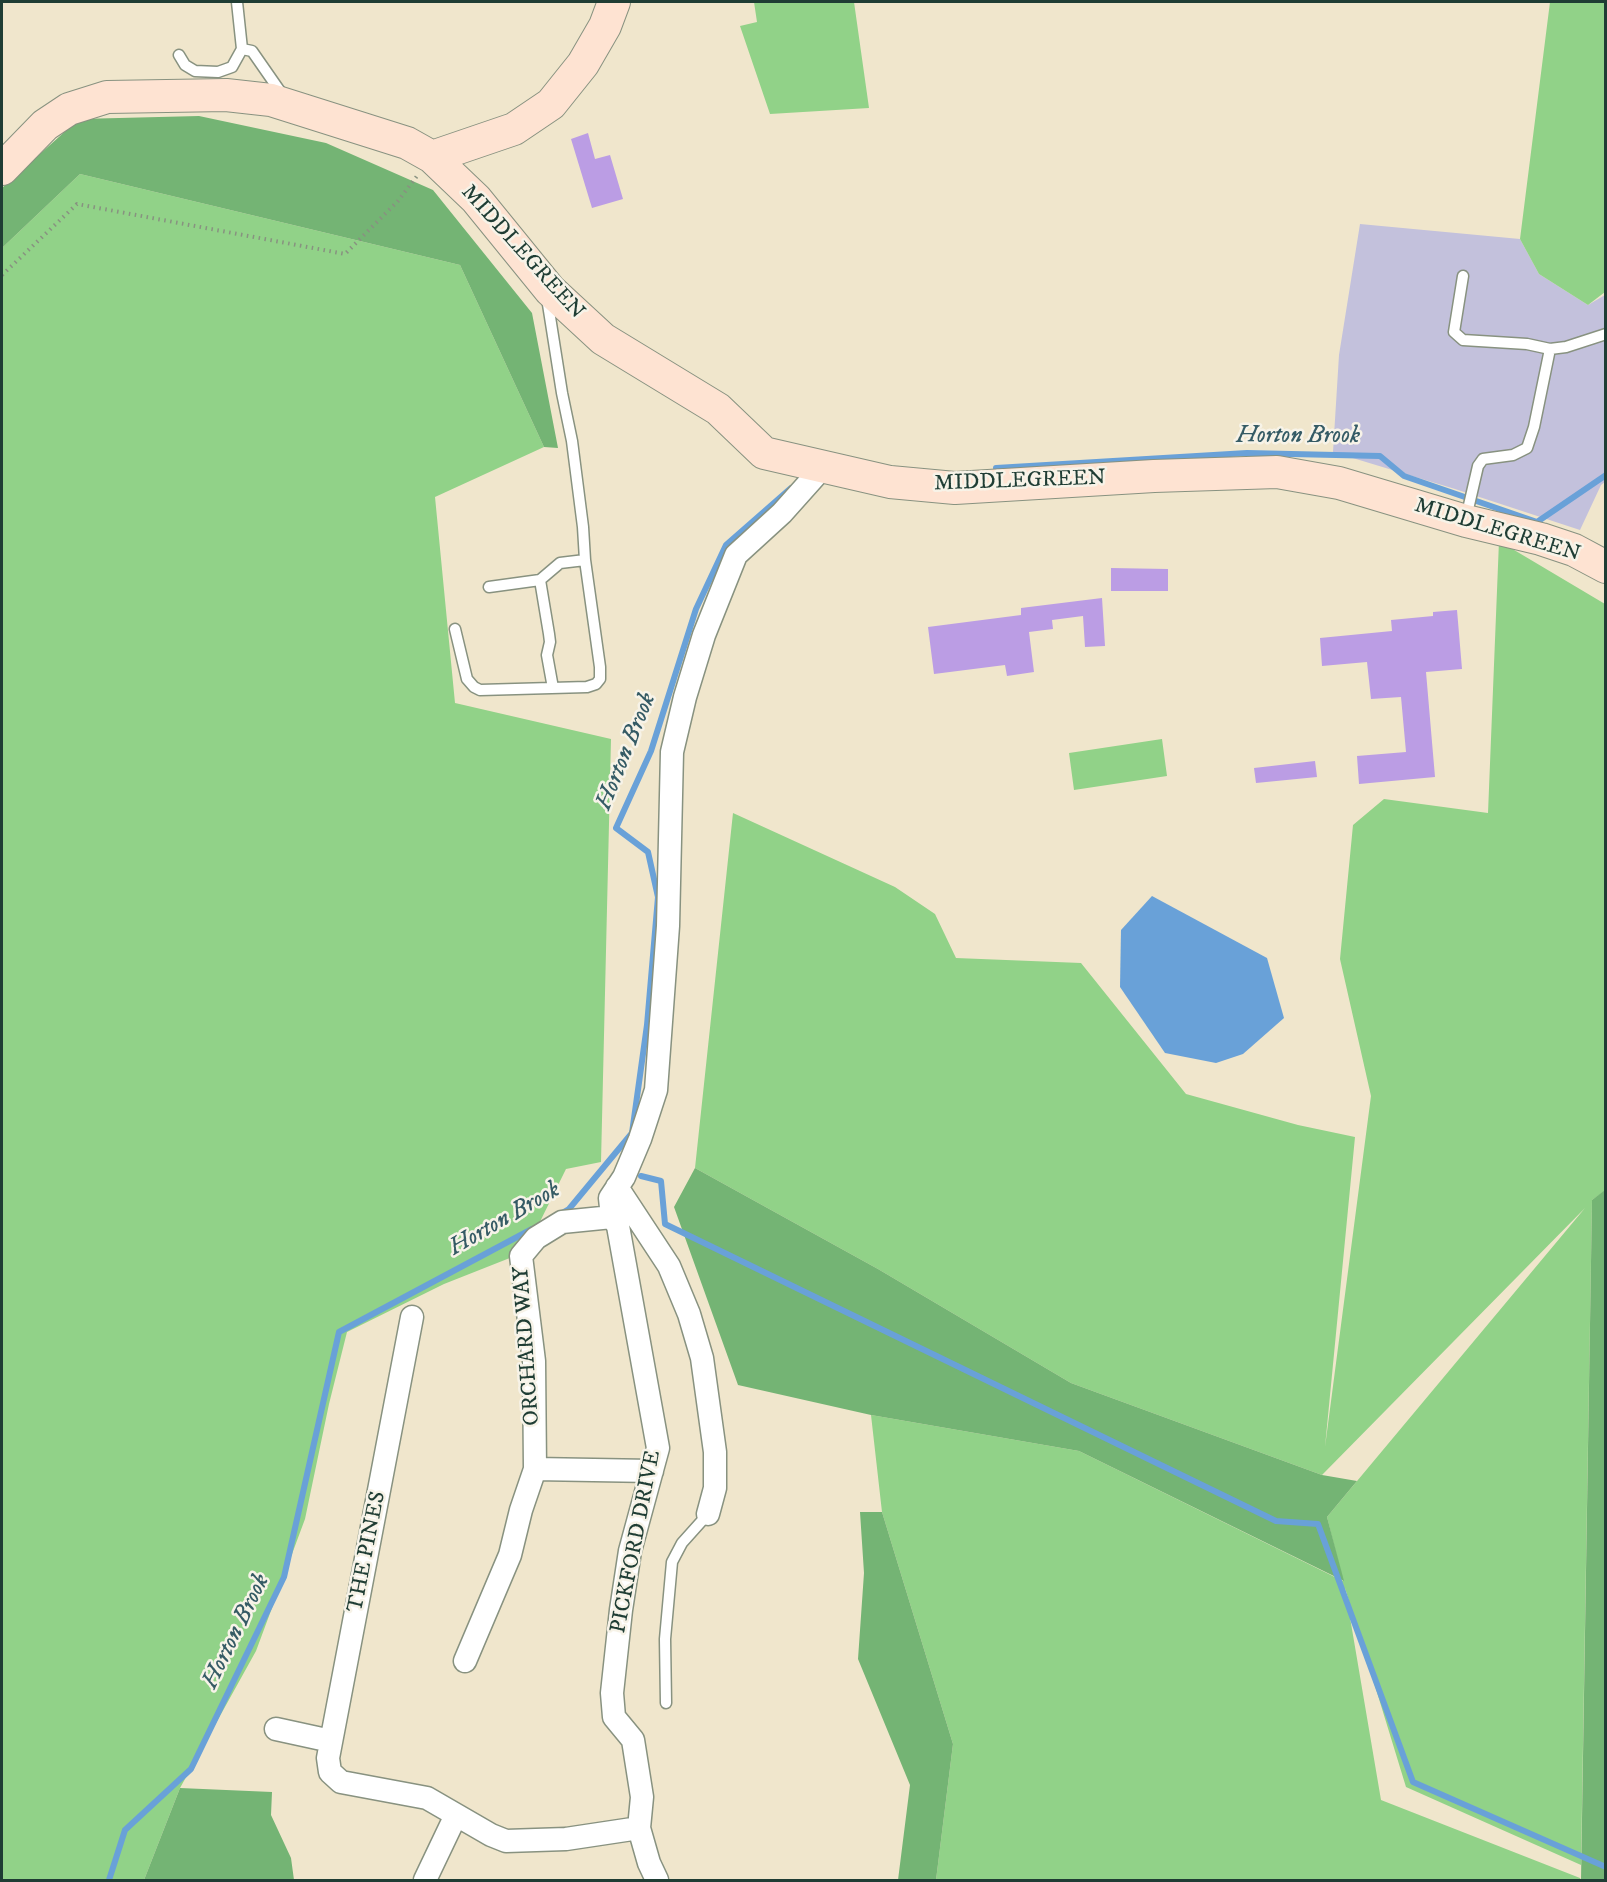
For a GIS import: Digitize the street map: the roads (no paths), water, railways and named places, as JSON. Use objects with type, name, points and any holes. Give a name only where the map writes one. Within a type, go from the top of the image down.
[{"type":"street","points":[[432,157],[514,129],[551,104],[583,64],[605,26],[614,2]]},
{"type":"street","name":"MIDDLEGREEN","points":[[2,169],[45,125],[69,109],[107,98],[226,95],[271,100],[407,143],[432,157],[476,199],[542,281],[603,339],[718,409],[764,453],[890,482],[956,488],[1154,476],[1277,472],[1339,483],[1466,521],[1541,539],[1574,550],[1605,567]]},
{"type":"street","points":[[708,1514],[715,1488],[715,1452],[702,1358],[689,1314],[669,1266],[613,1201],[640,1139],[656,1090],[668,926],[672,752],[685,697],[704,635],[736,555],[782,513],[824,466]]},
{"type":"street","name":"ORCHARD WAY","points":[[465,1661],[510,1555],[521,1510],[535,1469],[534,1361],[521,1257],[536,1238],[562,1222],[613,1201]]},
{"type":"street","name":"PICKFORD DRIVE","points":[[613,1201],[658,1448],[630,1551],[612,1693],[615,1717],[633,1740],[639,1766],[642,1797],[639,1828],[657,1881]]},
{"type":"street","name":"THE PINES","points":[[412,1317],[328,1758],[330,1772],[341,1782],[427,1798],[456,1815]]},
{"type":"street","points":[[535,1469],[652,1471]]},
{"type":"street","points":[[276,1729],[332,1741]]},
{"type":"street","points":[[425,1881],[456,1815],[506,1841],[566,1839],[639,1828]]},
{"type":"lane","points":[[179,55],[186,65],[195,71],[218,72],[232,67],[242,49],[237,2]]},
{"type":"lane","points":[[242,49],[252,51],[289,105]]},
{"type":"lane","points":[[1463,276],[1454,332],[1463,340],[1527,344],[1550,349],[1566,347],[1605,334]]},
{"type":"lane","points":[[455,629],[467,679],[480,690],[587,687],[596,684],[600,679],[572,441],[562,393],[550,311],[542,281]]},
{"type":"lane","points":[[1466,521],[1478,466],[1483,459],[1513,455],[1527,448],[1534,427],[1550,349]]},
{"type":"lane","points":[[489,586],[540,580],[560,563],[585,560]]},
{"type":"lane","points":[[540,580],[549,633],[550,642],[547,655],[553,688]]},
{"type":"lane","points":[[666,1703],[666,1639],[672,1562],[682,1544],[708,1514]]},
{"type":"water","points":[[1152,896],[1267,958],[1284,1018],[1243,1054],[1216,1063],[1165,1053],[1120,987],[1121,930]]},
{"type":"waterway","name":"Horton Brook","points":[[996,468],[1247,453],[1380,456],[1404,476],[1537,522],[1606,475]]},
{"type":"waterway","name":"Horton Brook","points":[[562,1213],[569,1209],[632,1133],[647,1025],[658,897],[648,852],[616,828],[651,751],[696,609],[726,545],[791,488]]},
{"type":"waterway","points":[[641,1176],[661,1181],[665,1224],[1276,1521],[1318,1524],[1413,1782],[1606,1867]]},
{"type":"waterway","name":"Horton Brook","points":[[109,1880],[125,1830],[191,1769],[284,1577],[339,1332],[532,1229]]}]
